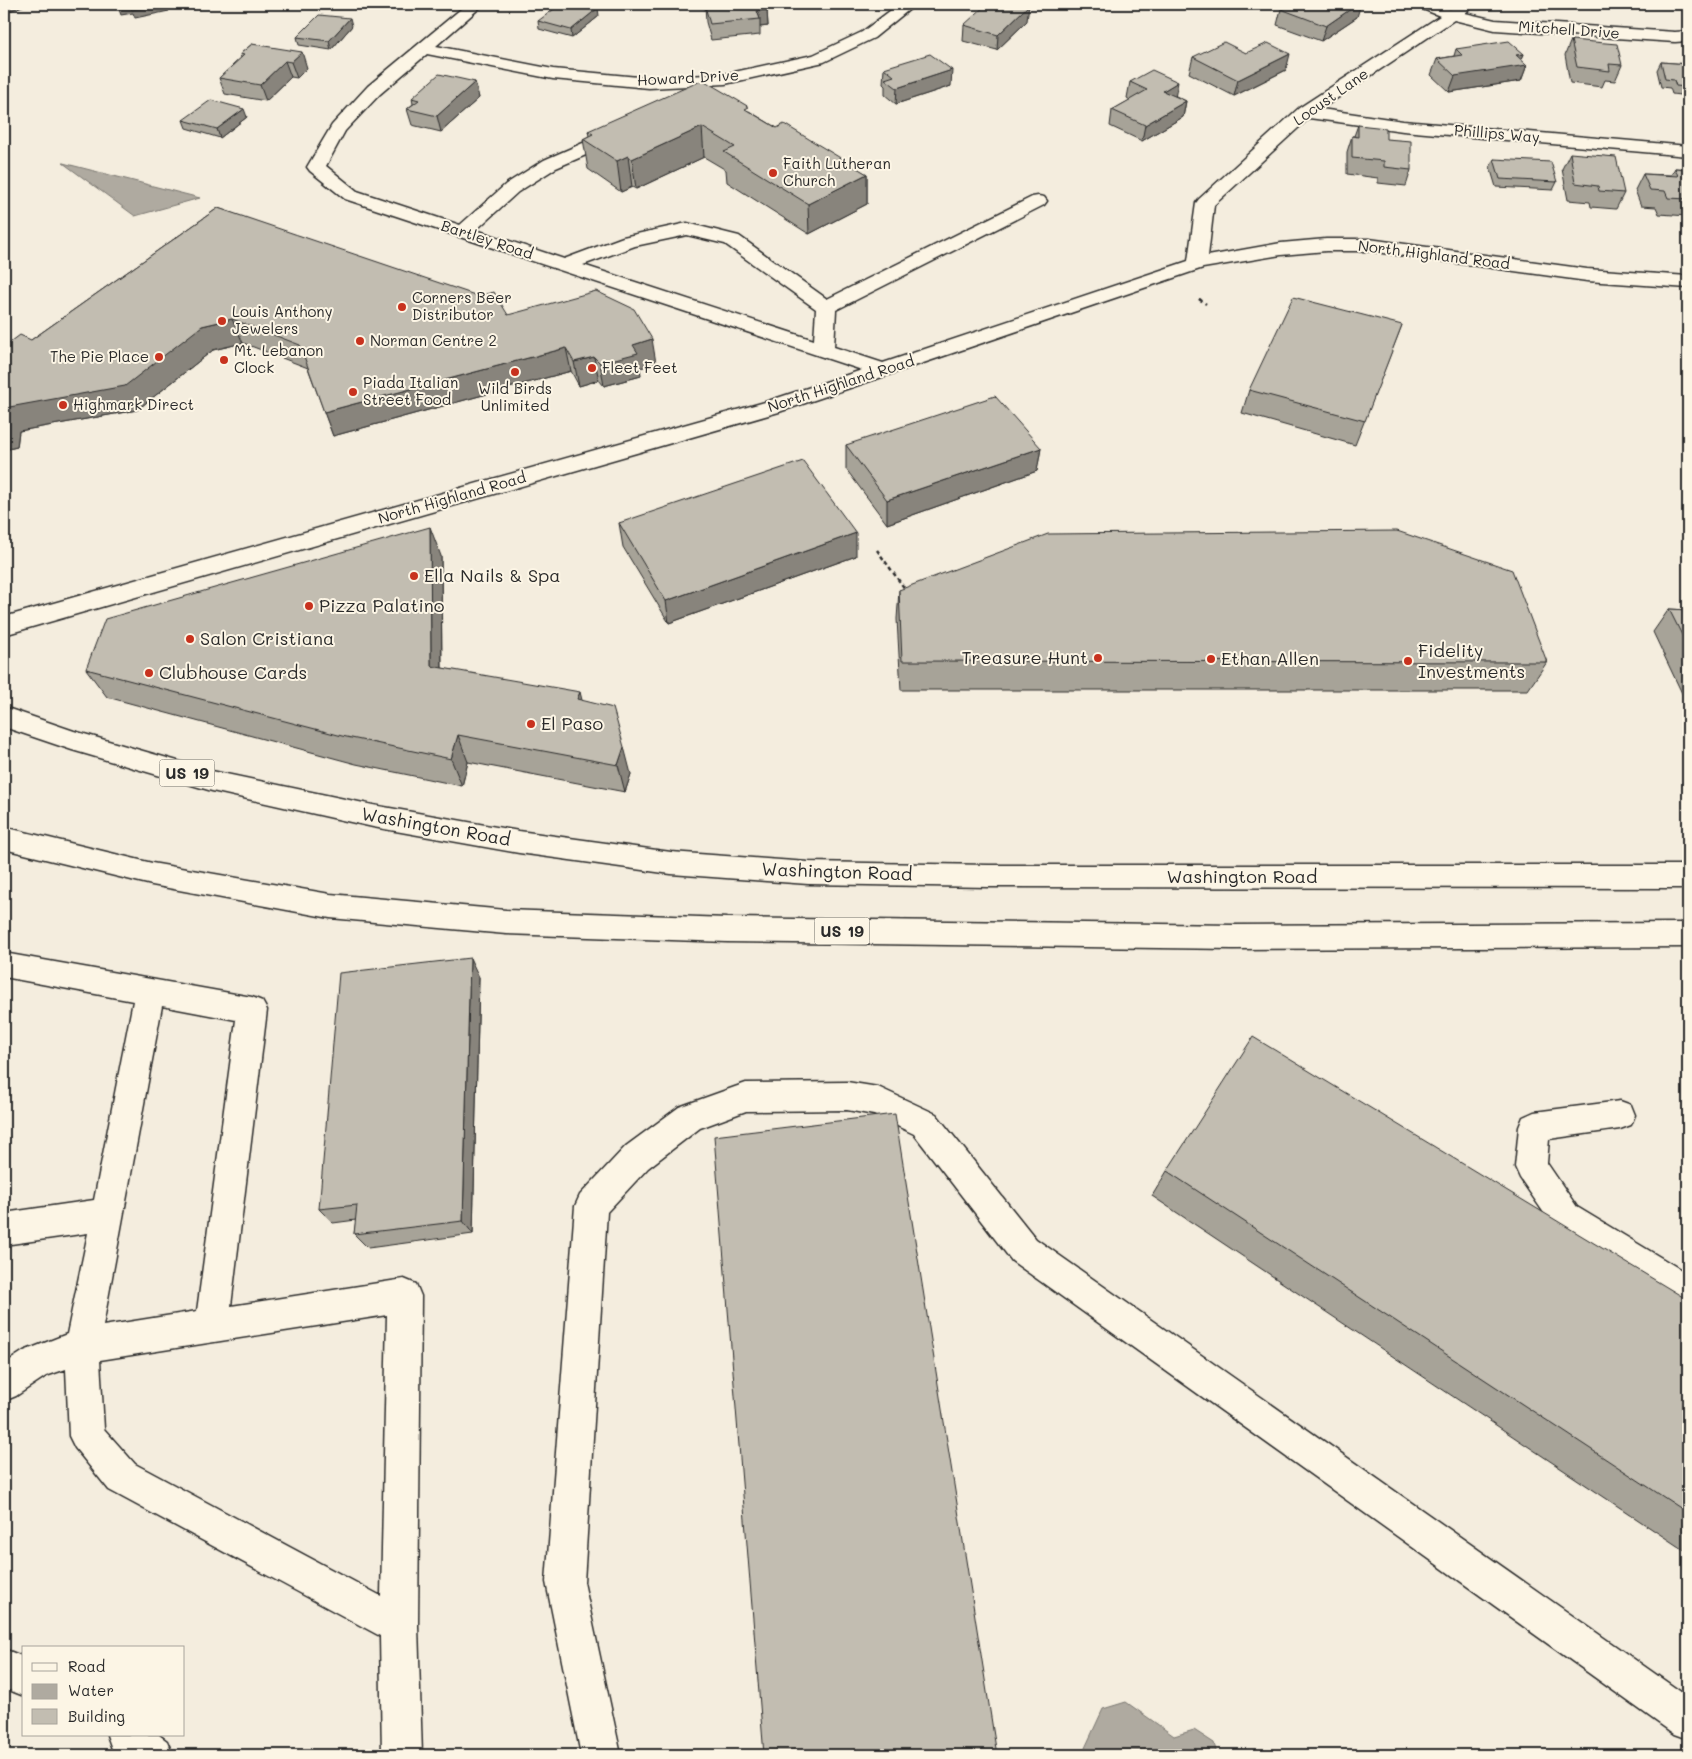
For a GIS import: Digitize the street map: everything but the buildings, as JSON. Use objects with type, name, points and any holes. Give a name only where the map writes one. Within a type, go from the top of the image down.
[{"type":"street","name":"Bartley Road","points":[[476,4],[374,90],[338,129],[316,168],[351,195],[884,370]]},
{"type":"street","name":"Howard Drive","points":[[422,48],[553,74],[649,83],[725,79],[818,59],[868,35],[908,4]]},
{"type":"street","name":"Mitchell Drive","points":[[1424,4],[1452,15],[1495,25],[1675,37],[1688,36]]},
{"type":"street","name":"Locust Lane","points":[[1197,264],[1205,203],[1305,112],[1468,4]]},
{"type":"street","name":"Phillips Way","points":[[1305,112],[1403,126],[1688,151]]},
{"type":"street","points":[[463,232],[519,183],[550,164],[612,137]]},
{"type":"street","points":[[826,308],[1038,201]]},
{"type":"street","points":[[565,265],[630,241],[687,230],[732,240],[826,308]]},
{"type":"street","name":"North Highland Road","points":[[4,626],[772,407],[1197,264],[1227,256],[1326,245],[1369,245],[1587,275],[1688,282]]},
{"type":"street","points":[[824,350],[826,308]]},
{"type":"street","name":"Washington Road","points":[[4,717],[72,740],[212,781],[373,816],[519,842],[671,863],[808,873],[980,876],[1688,877]]},
{"type":"street","name":"US 19","points":[[4,838],[152,874],[330,906],[506,922],[727,930],[1233,937],[1688,935]]},
{"type":"street","points":[[4,965],[252,1010],[212,1325]]},
{"type":"street","points":[[150,991],[82,1346],[87,1436],[122,1477],[399,1626]]},
{"type":"street","points":[[601,1755],[565,1582],[591,1206],[637,1157],[690,1117],[746,1097],[847,1096],[878,1101],[925,1124],[1024,1250],[1688,1720]]},
{"type":"street","points":[[1620,1115],[1534,1127],[1531,1167],[1566,1218],[1688,1293]]},
{"type":"street","points":[[4,1229],[108,1214]]},
{"type":"street","points":[[4,1384],[36,1363],[82,1346],[404,1296],[399,1626],[402,1755]]},
{"type":"street","points":[[4,1668],[22,1676]]},
{"type":"street","points":[[127,1736],[153,1755]]},
{"type":"path","points":[[877,550],[905,589]]},
{"type":"water","points":[[63,163],[200,198],[135,216]]},
{"type":"water","points":[[1126,1702],[1174,1736],[1194,1730],[1214,1743],[1217,1755],[1087,1755],[1085,1748],[1103,1709]]},
{"type":"place","name":"Faith Lutheran Church","points":[[773,173]]},
{"type":"place","name":"Corners Beer Distributor","points":[[402,307]]},
{"type":"place","name":"Louis Anthony Jewelers","points":[[222,321]]},
{"type":"place","name":"Norman Centre 2","points":[[360,341]]},
{"type":"place","name":"The Pie Place","points":[[159,357]]},
{"type":"place","name":"Mt. Lebanon Clock","points":[[224,360]]},
{"type":"place","name":"Fleet Feet","points":[[592,368]]},
{"type":"place","name":"Wild Birds Unlimited","points":[[515,372]]},
{"type":"place","name":"Piada Italian Street Food","points":[[353,392]]},
{"type":"place","name":"Highmark Direct","points":[[63,405]]},
{"type":"place","name":"Ella Nails & Spa","points":[[414,576]]},
{"type":"place","name":"Pizza Palatino","points":[[309,606]]},
{"type":"place","name":"Salon Cristiana","points":[[190,639]]},
{"type":"place","name":"Treasure Hunt","points":[[1098,658]]},
{"type":"place","name":"Ethan Allen","points":[[1211,659]]},
{"type":"place","name":"Fidelity Investments","points":[[1408,661]]},
{"type":"place","name":"Clubhouse Cards","points":[[149,673]]},
{"type":"place","name":"El Paso","points":[[531,724]]}]
